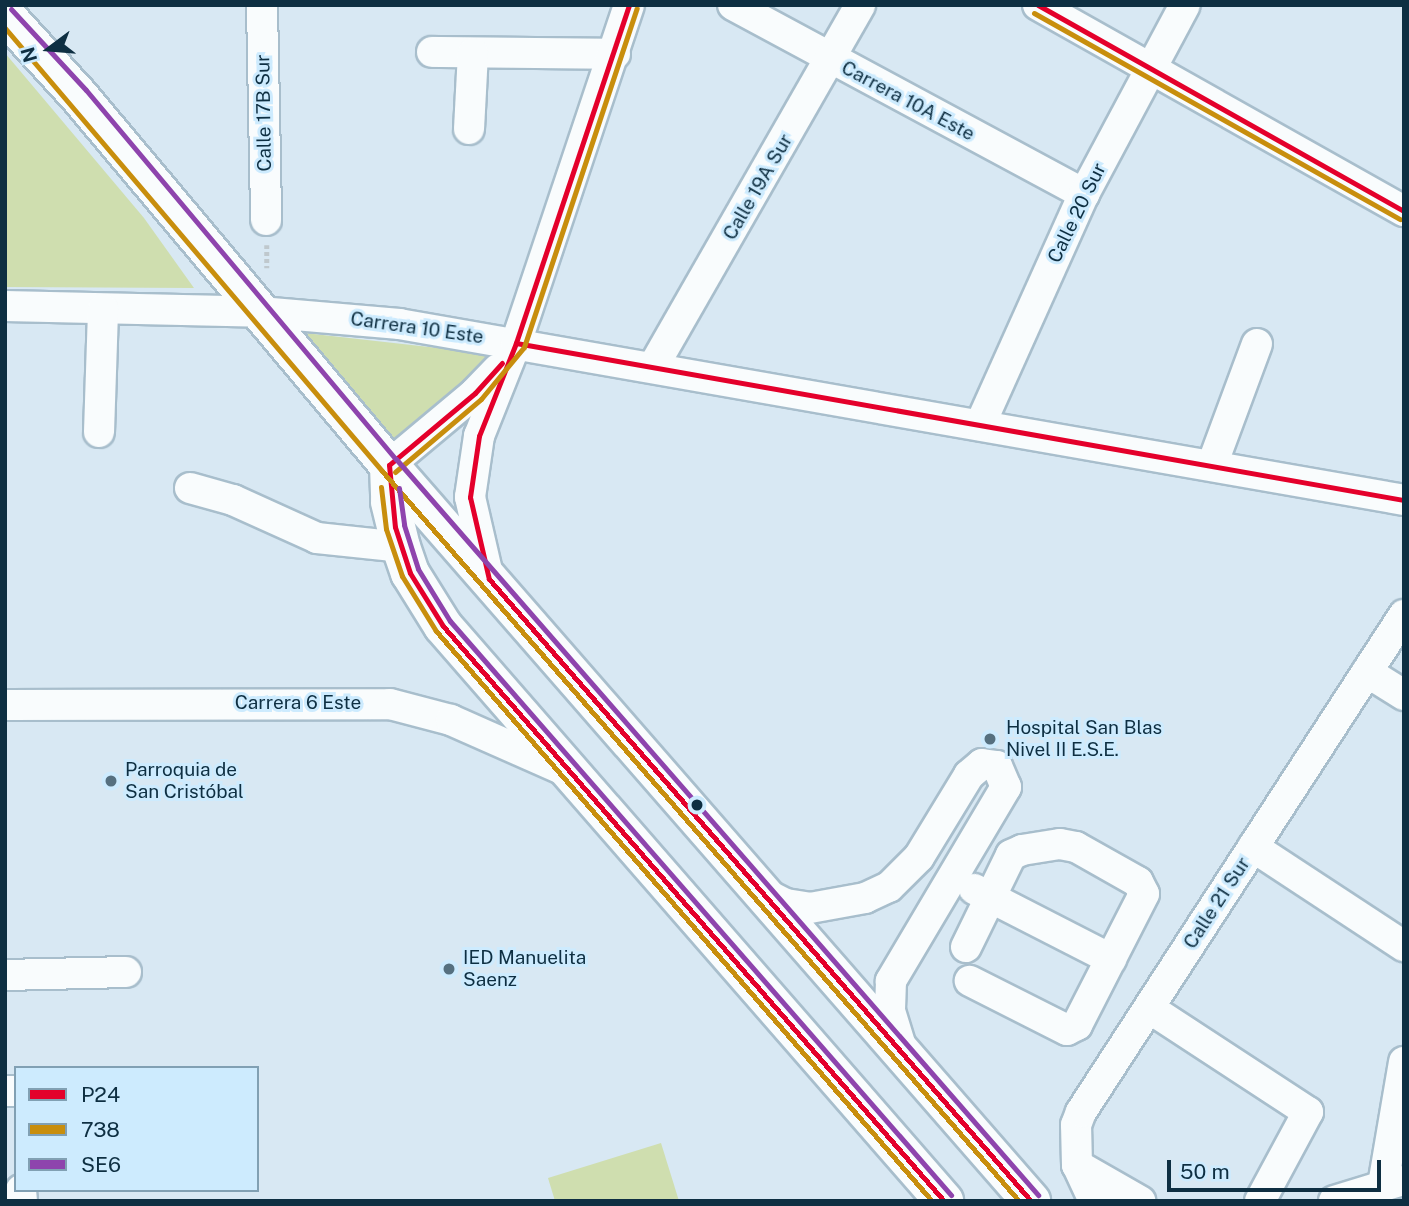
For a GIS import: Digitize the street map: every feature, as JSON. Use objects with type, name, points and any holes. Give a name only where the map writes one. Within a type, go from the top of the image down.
[{"type":"main road","points":[[5,15],[389,465],[1031,1201]]},
{"type":"main road","points":[[389,465],[390,502],[401,547],[410,573],[443,626],[576,775],[944,1201]]},
{"type":"street","name":"Calle 17B Sur","points":[[262,5],[266,220]]},
{"type":"street","points":[[489,579],[470,497],[472,464],[482,426],[516,343],[615,54],[629,5]]},
{"type":"street","name":"Carrera 10A Este","points":[[733,5],[1084,194]]},
{"type":"street","name":"Calle 19A Sur","points":[[653,367],[832,60],[860,5]]},
{"type":"street","points":[[1038,5],[1404,211]]},
{"type":"street","name":"Calle 20 Sur","points":[[980,425],[1084,194],[1185,5]]},
{"type":"street","points":[[432,52],[615,54]]},
{"type":"street","points":[[469,129],[473,53]]},
{"type":"street","name":"Carrera 10 Este","points":[[5,306],[260,312],[399,324],[1404,499]]},
{"type":"street","points":[[99,432],[103,309]]},
{"type":"street","points":[[389,465],[475,393],[516,343]]},
{"type":"street","points":[[1212,465],[1256,344]]},
{"type":"street","points":[[190,488],[233,500],[317,538],[401,547]]},
{"type":"street","name":"Calle 21 Sur","points":[[1094,1201],[1077,1165],[1076,1125],[1081,1112],[1404,615]]},
{"type":"street","points":[[1367,672],[1404,695]]},
{"type":"street","name":"Carrera 6 Este","points":[[5,705],[390,704],[451,720],[576,775]]},
{"type":"street","points":[[763,892],[786,904],[810,908],[865,898],[889,887],[919,857],[969,775],[982,764],[997,765],[1006,787],[891,981],[890,1011],[903,1054]]},
{"type":"street","points":[[966,947],[1011,855],[1032,847],[1076,847],[1138,882],[1144,894],[1077,1025],[1067,1030],[970,981]]},
{"type":"street","points":[[1253,847],[1404,946]]},
{"type":"street","points":[[919,857],[952,878],[1111,959]]},
{"type":"street","points":[[5,975],[126,972]]},
{"type":"street","points":[[1149,1008],[1308,1112],[1260,1201]]},
{"type":"street","points":[[1334,1201],[1393,1182],[1404,1062]]},
{"type":"street","points":[[1077,1165],[1140,1201]]},
{"type":"path","points":[[266,220],[267,275]]},
{"type":"green space","points":[[5,53],[144,218],[194,288],[5,287]]},
{"type":"green space","points":[[296,332],[438,348],[494,356],[392,440]]},
{"type":"green space","points":[[661,1143],[679,1201],[555,1201],[548,1178]]},
{"type":"transit line","name":"P24","points":[[629,5],[516,343],[479,436],[470,497],[489,579],[1031,1201]]},
{"type":"transit line","name":"P24","points":[[1038,5],[1404,211]]},
{"type":"transit line","name":"738","points":[[395,472],[481,399],[524,347],[637,8]]},
{"type":"transit line","name":"SE6","points":[[11,9],[86,90],[396,459],[1038,1195]]},
{"type":"transit line","name":"738","points":[[1034,13],[1400,219]]},
{"type":"transit line","name":"738","points":[[5,28],[382,471],[1019,1201]]},
{"type":"transit line","name":"P24","points":[[516,343],[1404,500]]},
{"type":"transit line","name":"P24","points":[[502,363],[475,393],[389,465],[395,527],[410,573],[443,626],[944,1201]]},
{"type":"transit line","name":"738","points":[[381,487],[386,529],[402,576],[436,631],[932,1201]]},
{"type":"transit line","name":"SE6","points":[[399,488],[404,525],[418,569],[450,621],[951,1195]]},
{"type":"place","name":"Hospital San Blas Nivel II E.S.E.","points":[[990,739]]},
{"type":"place","name":"Parroquia de San Cristóbal","points":[[111,781]]},
{"type":"place","name":"IED Manuelita Saenz","points":[[449,969]]}]
